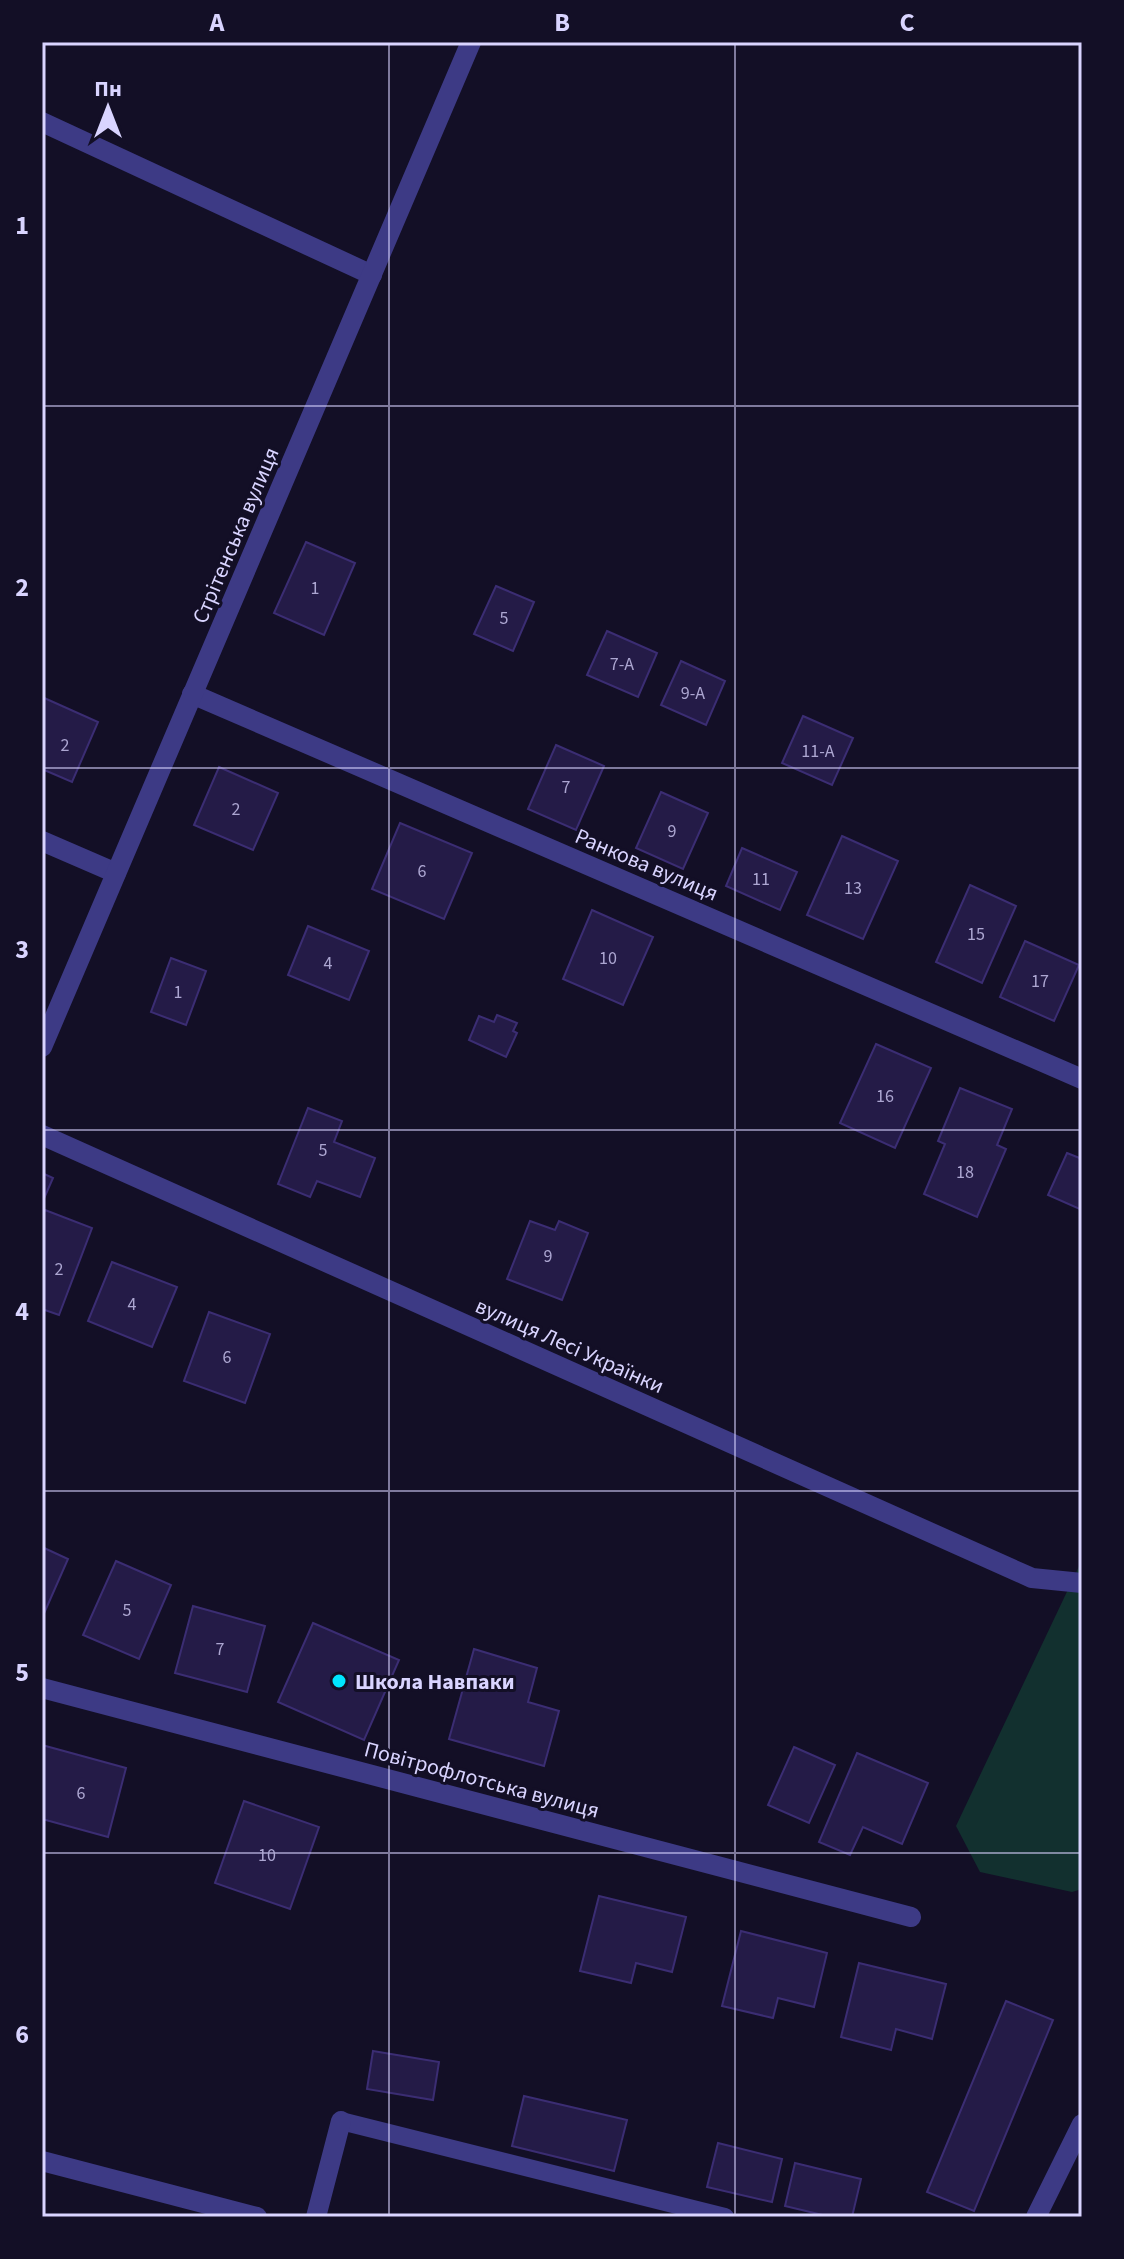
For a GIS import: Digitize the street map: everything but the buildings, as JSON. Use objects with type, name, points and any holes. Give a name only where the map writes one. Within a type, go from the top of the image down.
[{"type":"street","name":"Стрітенська вулиця","points":[[42,1047],[471,42]]},
{"type":"street","points":[[42,122],[372,275]]},
{"type":"street","name":"Ранкова вулиця","points":[[192,694],[1082,1079]]},
{"type":"street","points":[[42,841],[116,873]]},
{"type":"street","name":"вулиця Лесі Українки","points":[[42,1135],[1032,1578],[1082,1583]]},
{"type":"street","name":"Повітрофлотська вулиця","points":[[42,1688],[911,1917]]},
{"type":"street","points":[[316,2217],[341,2121]]},
{"type":"street","points":[[1036,2217],[1082,2124]]},
{"type":"street","points":[[42,2161],[257,2217]]},
{"type":"lane","points":[[341,2121],[725,2217]]},
{"type":"green space","points":[[1082,1560],[1082,1889],[1072,1892],[980,1872],[956,1826]]},
{"type":"place","name":"Школа Навпаки","points":[[339,1681]]}]
